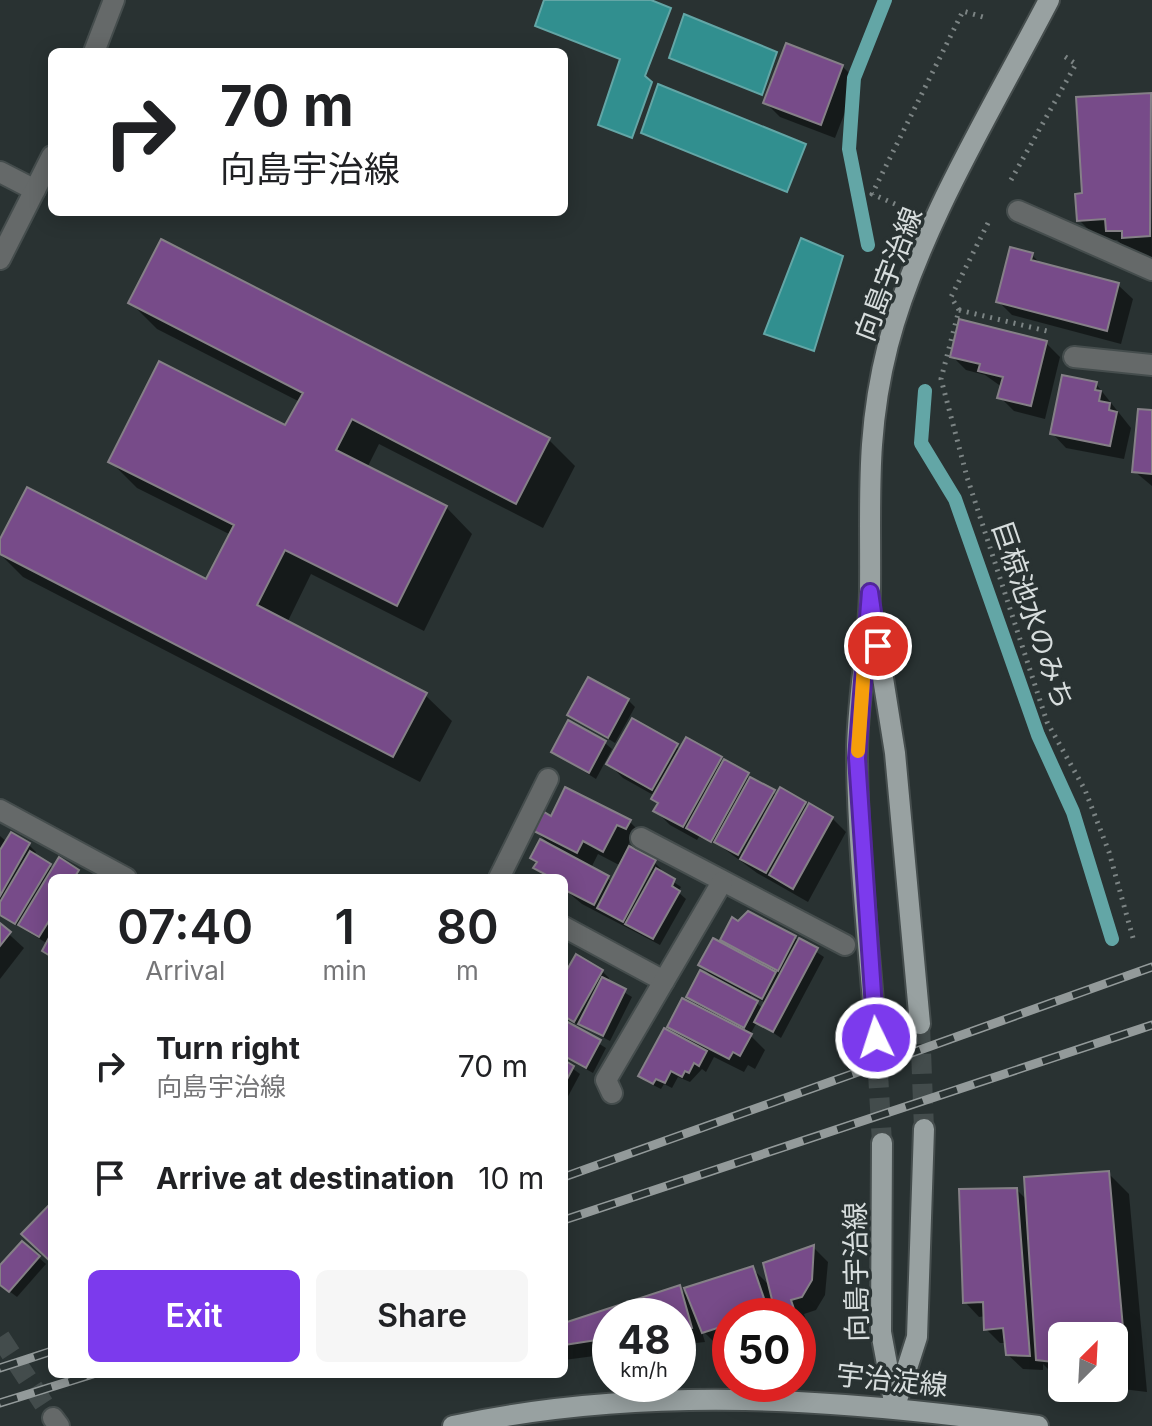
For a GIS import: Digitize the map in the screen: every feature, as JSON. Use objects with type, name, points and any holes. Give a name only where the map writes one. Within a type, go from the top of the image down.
[{"type":"main road","name":"向島宇治線","points":[[876,1038],[857,758],[870,592],[867,506],[871,425],[888,342],[916,267],[952,187],[1049,0]]},
{"type":"main road","name":"向島宇治線","points":[[870,592],[895,753],[920,1024]]},
{"type":"main road","name":"向島宇治線","points":[[895,1406],[917,1337],[924,1129]]},
{"type":"main road","name":"向島宇治線","points":[[882,1143],[881,1332],[895,1406]]},
{"type":"main road","name":"宇治淀線","points":[[453,1426],[502,1415],[633,1401],[810,1401],[895,1406],[1038,1426]]},
{"type":"street","points":[[96,48],[114,0]]},
{"type":"street","points":[[0,259],[48,164]]},
{"type":"street","points":[[0,172],[35,190]]},
{"type":"street","points":[[1018,211],[1152,270]]},
{"type":"street","points":[[1074,357],[1152,365]]},
{"type":"street","points":[[501,874],[548,779]]},
{"type":"street","points":[[0,810],[119,874]]},
{"type":"street","points":[[641,838],[845,945]]},
{"type":"street","points":[[612,1093],[606,1080],[722,882]]},
{"type":"street","points":[[568,929],[664,981]]},
{"type":"path","points":[[895,204],[872,194],[963,11],[983,17]]},
{"type":"path","points":[[1064,56],[1076,64],[999,202],[951,297],[959,310],[1072,337],[1074,357]]},
{"type":"path","points":[[999,202],[1018,211]]},
{"type":"path","name":"巨椋池水のみち","points":[[959,310],[941,379],[967,477],[1047,722],[1085,790],[1109,852],[1133,938]]},
{"type":"water","points":[[544,0],[651,0],[671,8],[645,76],[652,82],[632,138],[598,125],[620,59],[535,26]]},
{"type":"water","points":[[684,14],[777,52],[762,95],[669,58]]},
{"type":"water","points":[[658,84],[806,144],[787,192],[641,133]]},
{"type":"water","points":[[801,238],[843,256],[814,351],[764,334]]},
{"type":"building","points":[[786,43],[843,65],[821,125],[763,103]]},
{"type":"building","points":[[1151,93],[1150,236],[1122,238],[1122,231],[1106,231],[1105,219],[1077,221],[1075,194],[1082,193],[1076,97]]},
{"type":"building","points":[[161,239],[550,438],[516,504],[352,419],[336,450],[447,506],[397,606],[285,550],[257,605],[427,693],[393,757],[0,554],[0,539],[27,487],[206,579],[234,525],[108,462],[159,361],[285,425],[303,393],[128,303]]},
{"type":"building","points":[[1010,247],[1033,253],[1031,260],[1119,283],[1107,331],[996,302]]},
{"type":"building","points":[[959,319],[1047,341],[1031,406],[997,398],[1003,377],[978,371],[980,364],[950,357]]},
{"type":"building","points":[[1062,375],[1097,382],[1095,390],[1101,391],[1099,401],[1110,403],[1109,410],[1117,412],[1110,446],[1050,434]]},
{"type":"building","points":[[1138,409],[1152,410],[1152,474],[1132,472]]},
{"type":"building","points":[[588,677],[629,699],[608,738],[567,715]]},
{"type":"building","points":[[632,718],[678,744],[652,790],[606,764]]},
{"type":"building","points":[[568,720],[606,741],[589,773],[551,752]]},
{"type":"building","points":[[686,737],[722,757],[683,827],[653,811],[658,803],[651,799]]},
{"type":"building","points":[[724,759],[749,773],[711,842],[686,828]]},
{"type":"building","points":[[750,777],[775,790],[738,855],[714,842]]},
{"type":"building","points":[[565,787],[631,820],[626,829],[617,825],[603,852],[583,841],[577,853],[534,831],[544,812],[551,816]]},
{"type":"building","points":[[780,787],[806,802],[766,873],[740,859]]},
{"type":"building","points":[[809,803],[833,817],[793,889],[769,875]]},
{"type":"building","points":[[11,832],[30,843],[0,896],[0,850]]},
{"type":"building","points":[[540,839],[609,876],[594,905],[568,892],[568,874],[544,874],[533,868],[537,862],[530,858]]},
{"type":"building","points":[[629,846],[656,860],[623,922],[597,908]]},
{"type":"building","points":[[30,851],[51,864],[15,924],[0,915],[0,902]]},
{"type":"building","points":[[59,857],[79,870],[76,874],[49,874]]},
{"type":"building","points":[[656,868],[675,879],[672,886],[680,891],[653,939],[625,924]]},
{"type":"building","points":[[48,875],[48,922],[39,937],[18,925]]},
{"type":"building","points":[[748,911],[796,936],[778,971],[720,940],[732,917],[738,921]]},
{"type":"building","points":[[0,923],[11,932],[0,946]]},
{"type":"building","points":[[713,938],[776,972],[762,999],[698,965]]},
{"type":"building","points":[[799,938],[818,948],[773,1032],[754,1022]]},
{"type":"building","points":[[48,940],[48,955],[42,951]]},
{"type":"building","points":[[576,954],[603,970],[574,1022],[568,1018],[568,968]]},
{"type":"building","points":[[700,970],[758,1001],[744,1028],[686,997]]},
{"type":"building","points":[[602,977],[626,989],[603,1036],[578,1024]]},
{"type":"building","points":[[682,998],[752,1034],[740,1056],[733,1052],[729,1059],[667,1027]]},
{"type":"building","points":[[568,1022],[601,1040],[586,1068],[568,1058]]},
{"type":"building","points":[[664,1028],[707,1051],[699,1066],[694,1063],[689,1073],[685,1071],[682,1077],[671,1071],[665,1083],[656,1079],[653,1084],[638,1076]]},
{"type":"building","points":[[568,1062],[574,1066],[568,1077]]},
{"type":"building","points":[[1109,1171],[1122,1322],[1048,1322],[1048,1361],[1036,1360],[1024,1177]]},
{"type":"building","points":[[1017,1188],[1030,1356],[1006,1355],[1003,1328],[984,1330],[983,1302],[963,1303],[959,1189]]},
{"type":"building","points":[[48,1206],[48,1259],[21,1234]]},
{"type":"building","points":[[22,1241],[40,1256],[9,1292],[0,1285],[0,1265]]},
{"type":"building","points":[[814,1245],[812,1280],[802,1297],[772,1298],[763,1263]]},
{"type":"building","points":[[753,1266],[764,1298],[712,1298],[712,1330],[702,1333],[696,1318],[696,1298],[688,1298],[684,1288]]},
{"type":"building","points":[[680,1285],[684,1298],[640,1298]]},
{"type":"building","points":[[592,1314],[592,1341],[568,1344],[568,1322]]},
{"type":"waterway","points":[[868,245],[849,149],[854,78],[885,0]]},
{"type":"waterway","points":[[925,391],[921,443],[955,499],[1038,735],[1073,812],[1112,939]]},
{"type":"tunnel","points":[[920,1024],[924,1129]]},
{"type":"tunnel","points":[[876,1038],[882,1143]]},
{"type":"tunnel","points":[[0,1337],[53,1418]]},
{"type":"railway","points":[[568,1176],[1152,967]]},
{"type":"railway","points":[[568,1219],[1152,1025]]},
{"type":"railway","points":[[0,1368],[48,1352]]},
{"type":"railway","points":[[0,1403],[80,1378]]},
{"type":"slow traffic","points":[[858,751],[865,651]]},
{"type":"route","points":[[876,1038],[857,758],[870,592],[878,646]]}]
